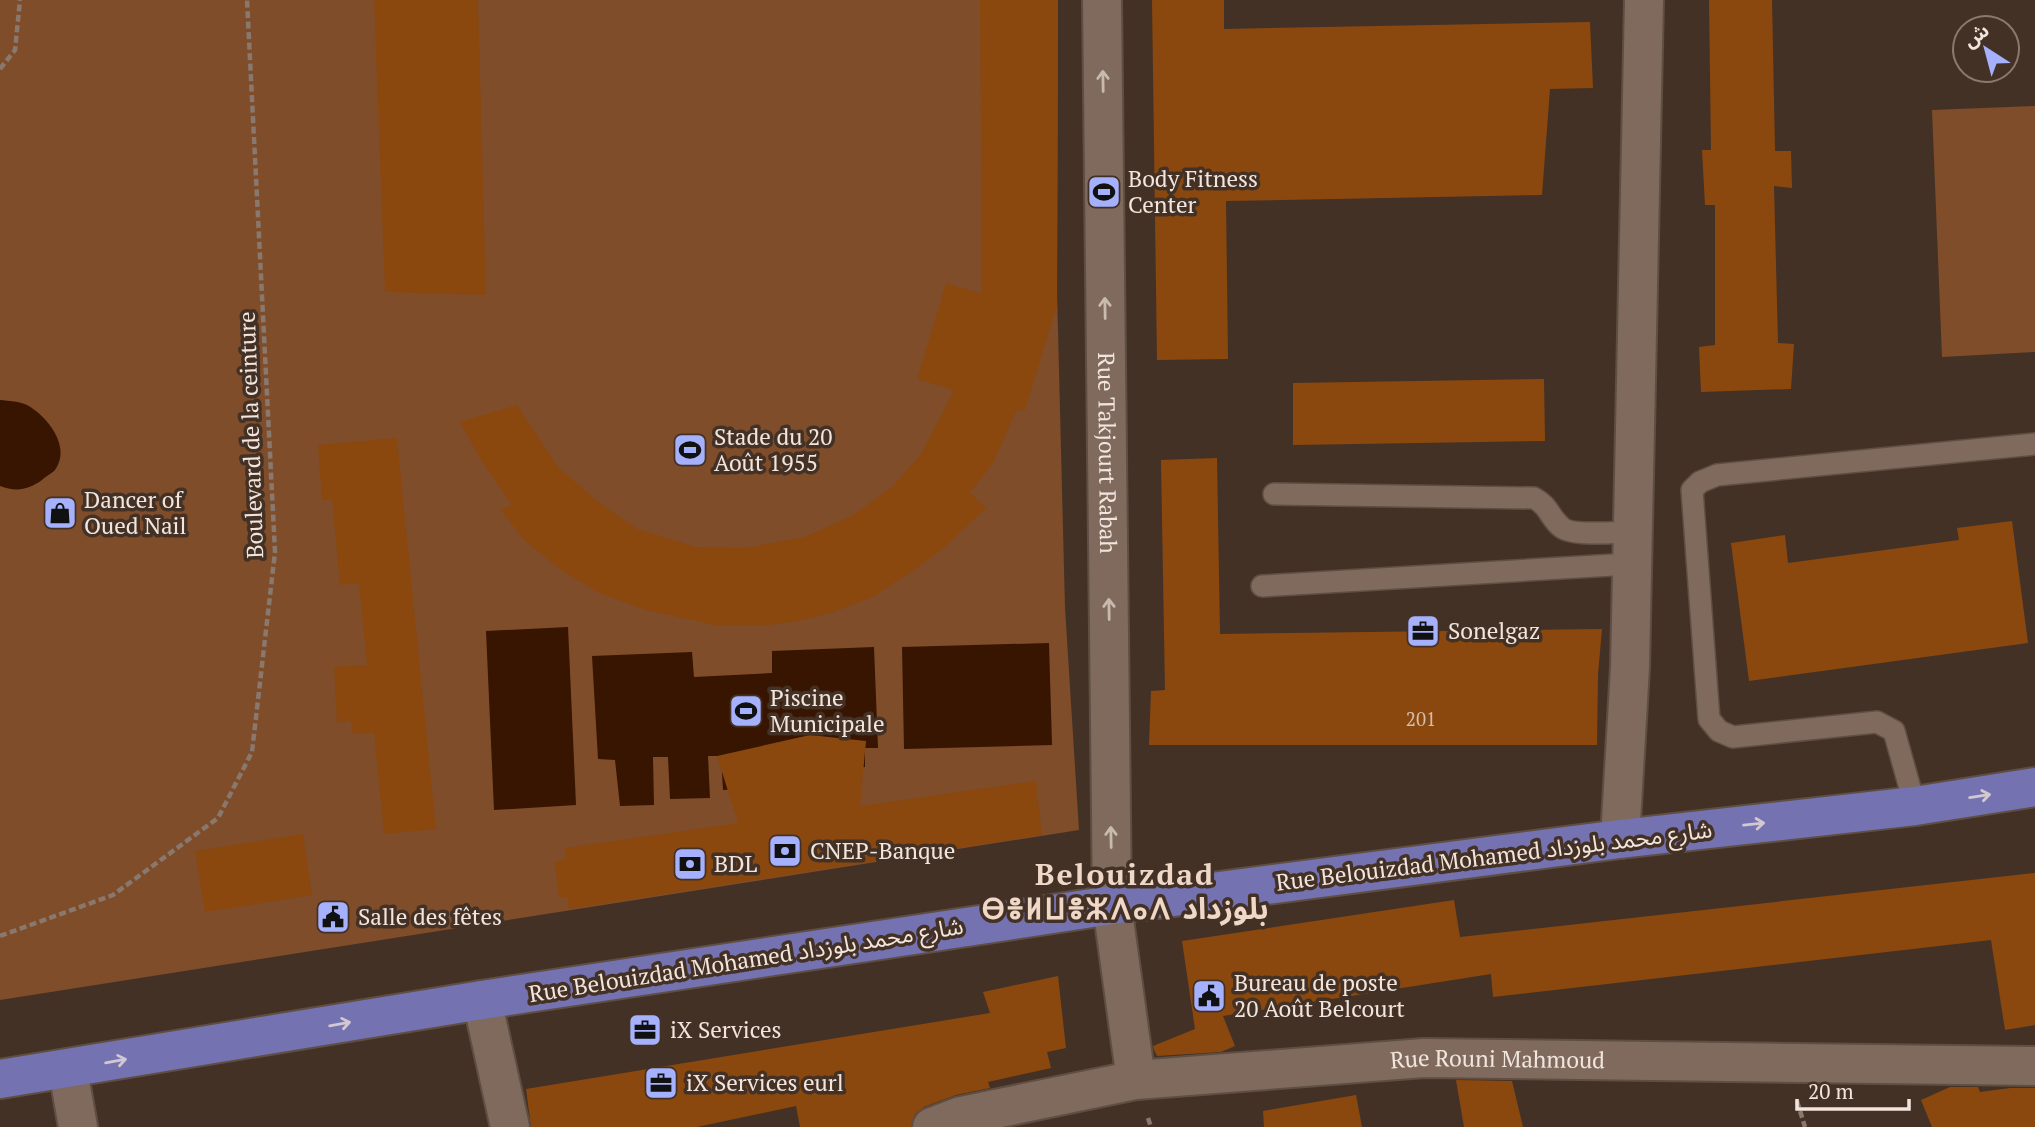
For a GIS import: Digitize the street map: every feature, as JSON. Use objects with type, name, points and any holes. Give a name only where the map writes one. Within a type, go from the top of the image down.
[{"type":"main road","name":"Rue Belouizdad Mohamed شارع محمد بلوزداد","points":[[0,1080],[482,1000],[1112,905],[1620,839],[1915,806],[2035,787]]},
{"type":"street","name":"Rue Takjourt Rabah","points":[[1102,0],[1112,905]]},
{"type":"street","points":[[1620,839],[1630,667],[1644,0]]},
{"type":"street","points":[[1112,905],[1136,1080]]},
{"type":"street","points":[[482,1000],[510,1127]]},
{"type":"street","name":"Rue Rouni Mahmoud","points":[[932,1127],[961,1116],[1136,1080],[1424,1058],[2035,1066]]},
{"type":"street","points":[[68,1070],[78,1127]]},
{"type":"lane","points":[[1915,806],[1894,731],[1877,722],[1733,737],[1719,731],[1709,719],[1692,490],[1700,482],[1717,475],[2035,444]]},
{"type":"lane","points":[[1274,494],[1534,498],[1544,503],[1559,526],[1568,532],[1631,548]]},
{"type":"lane","points":[[1262,586],[1631,548]]},
{"type":"path","points":[[0,69],[15,50],[20,0]]},
{"type":"path","name":"Boulevard de la ceinture","points":[[0,936],[113,895],[218,818],[252,752],[275,552],[247,0]]},
{"type":"shaded area","name":"Stade du 20 Août 1955","points":[[0,0],[1058,0],[1057,291],[1065,608],[1079,830],[0,1000]]},
{"type":"shaded area","points":[[2035,106],[2035,352],[1942,357],[1932,110]]},
{"type":"shaded area","points":[[0,400],[21,403],[35,410],[49,424],[59,442],[61,452],[55,470],[27,488],[11,489],[0,486]]},
{"type":"shaded area","points":[[568,627],[576,805],[494,810],[486,631]]},
{"type":"shaded area","points":[[1049,643],[1052,745],[904,749],[902,647]]},
{"type":"shaded area","points":[[874,647],[878,748],[865,748],[865,767],[835,768],[763,788],[723,790],[721,756],[708,756],[710,798],[670,799],[668,757],[653,757],[654,805],[620,806],[615,760],[598,759],[592,656],[692,652],[694,677],[772,673],[772,651]]},
{"type":"building","points":[[374,0],[478,0],[486,295],[385,292]]},
{"type":"building","points":[[980,0],[1058,0],[1057,306],[1024,412],[1017,409],[993,463],[970,493],[986,508],[947,545],[874,596],[834,612],[799,621],[761,626],[719,626],[646,610],[597,592],[561,570],[525,541],[500,509],[512,505],[481,460],[460,422],[517,405],[558,467],[597,501],[637,529],[696,547],[745,548],[804,537],[852,516],[892,487],[921,454],[954,390],[917,379],[946,283],[982,294]]},
{"type":"building","points":[[1152,0],[1224,0],[1224,29],[1590,22],[1593,88],[1550,89],[1542,195],[1226,201],[1228,359],[1157,360]]},
{"type":"building","points":[[1709,0],[1772,0],[1775,151],[1791,151],[1792,188],[1774,186],[1778,343],[1794,344],[1791,389],[1701,392],[1699,347],[1715,345],[1715,205],[1705,205],[1702,150],[1711,150]]},
{"type":"building","points":[[1544,379],[1545,441],[1293,445],[1293,383]]},
{"type":"building","points":[[397,438],[436,829],[384,834],[374,733],[353,734],[351,721],[337,723],[334,667],[367,665],[359,583],[340,585],[332,499],[322,500],[318,445]]},
{"type":"building","points":[[1217,458],[1220,634],[1602,629],[1597,745],[1149,745],[1151,691],[1165,690],[1161,460]]},
{"type":"building","points":[[2012,521],[2028,643],[1749,681],[1731,543],[1785,535],[1788,563],[1959,540],[1957,528]]},
{"type":"building","points":[[810,735],[866,741],[860,806],[1036,781],[1042,835],[569,909],[567,897],[559,897],[555,862],[566,859],[565,848],[738,823],[717,756]]},
{"type":"building","points":[[303,834],[312,895],[205,912],[195,851]]},
{"type":"building","points":[[2035,873],[2035,1025],[2005,1030],[1991,940],[1493,997],[1491,974],[1223,1016],[1235,1046],[1221,1052],[1157,1056],[1153,1046],[1195,1029],[1182,941],[1454,900],[1460,937]]},
{"type":"building","points":[[1058,976],[1066,1048],[1047,1052],[1051,1068],[988,1082],[990,1088],[956,1095],[924,1107],[915,1114],[911,1127],[800,1127],[796,1106],[697,1127],[531,1127],[526,1089],[990,1013],[983,992]]},
{"type":"building","points":[[1456,1080],[1512,1081],[1523,1127],[1464,1127]]},
{"type":"building","points":[[1950,1087],[1978,1087],[1980,1092],[2035,1088],[2035,1127],[1932,1127],[1921,1100]]},
{"type":"building","points":[[1356,1095],[1362,1127],[1264,1127],[1263,1111]]},
{"type":"place","name":"Body Fitness Center","points":[[1104,192]]},
{"type":"place","name":"Stade du 20 Août 1955","points":[[690,450]]},
{"type":"place","name":"Dancer of Oued Nail","points":[[60,513]]},
{"type":"place","name":"Sonelgaz","points":[[1423,631]]},
{"type":"place","name":"Piscine Municipale","points":[[746,711]]},
{"type":"place","name":"CNEP-Banque","points":[[785,851]]},
{"type":"place","name":"BDL","points":[[690,864]]},
{"type":"place","name":"Salle des fêtes","points":[[333,917]]},
{"type":"place","name":"Bureau de poste 20 Août Belcourt","points":[[1209,996]]},
{"type":"place","name":"iX Services","points":[[645,1030]]},
{"type":"place","name":"iX Services eurl","points":[[661,1083]]},
{"type":"district","name":"Belouizdad ⴱⴻⵍⵡⴻⵣⴷⴰⴷ بلوزداد","points":[[1125,892]]}]
